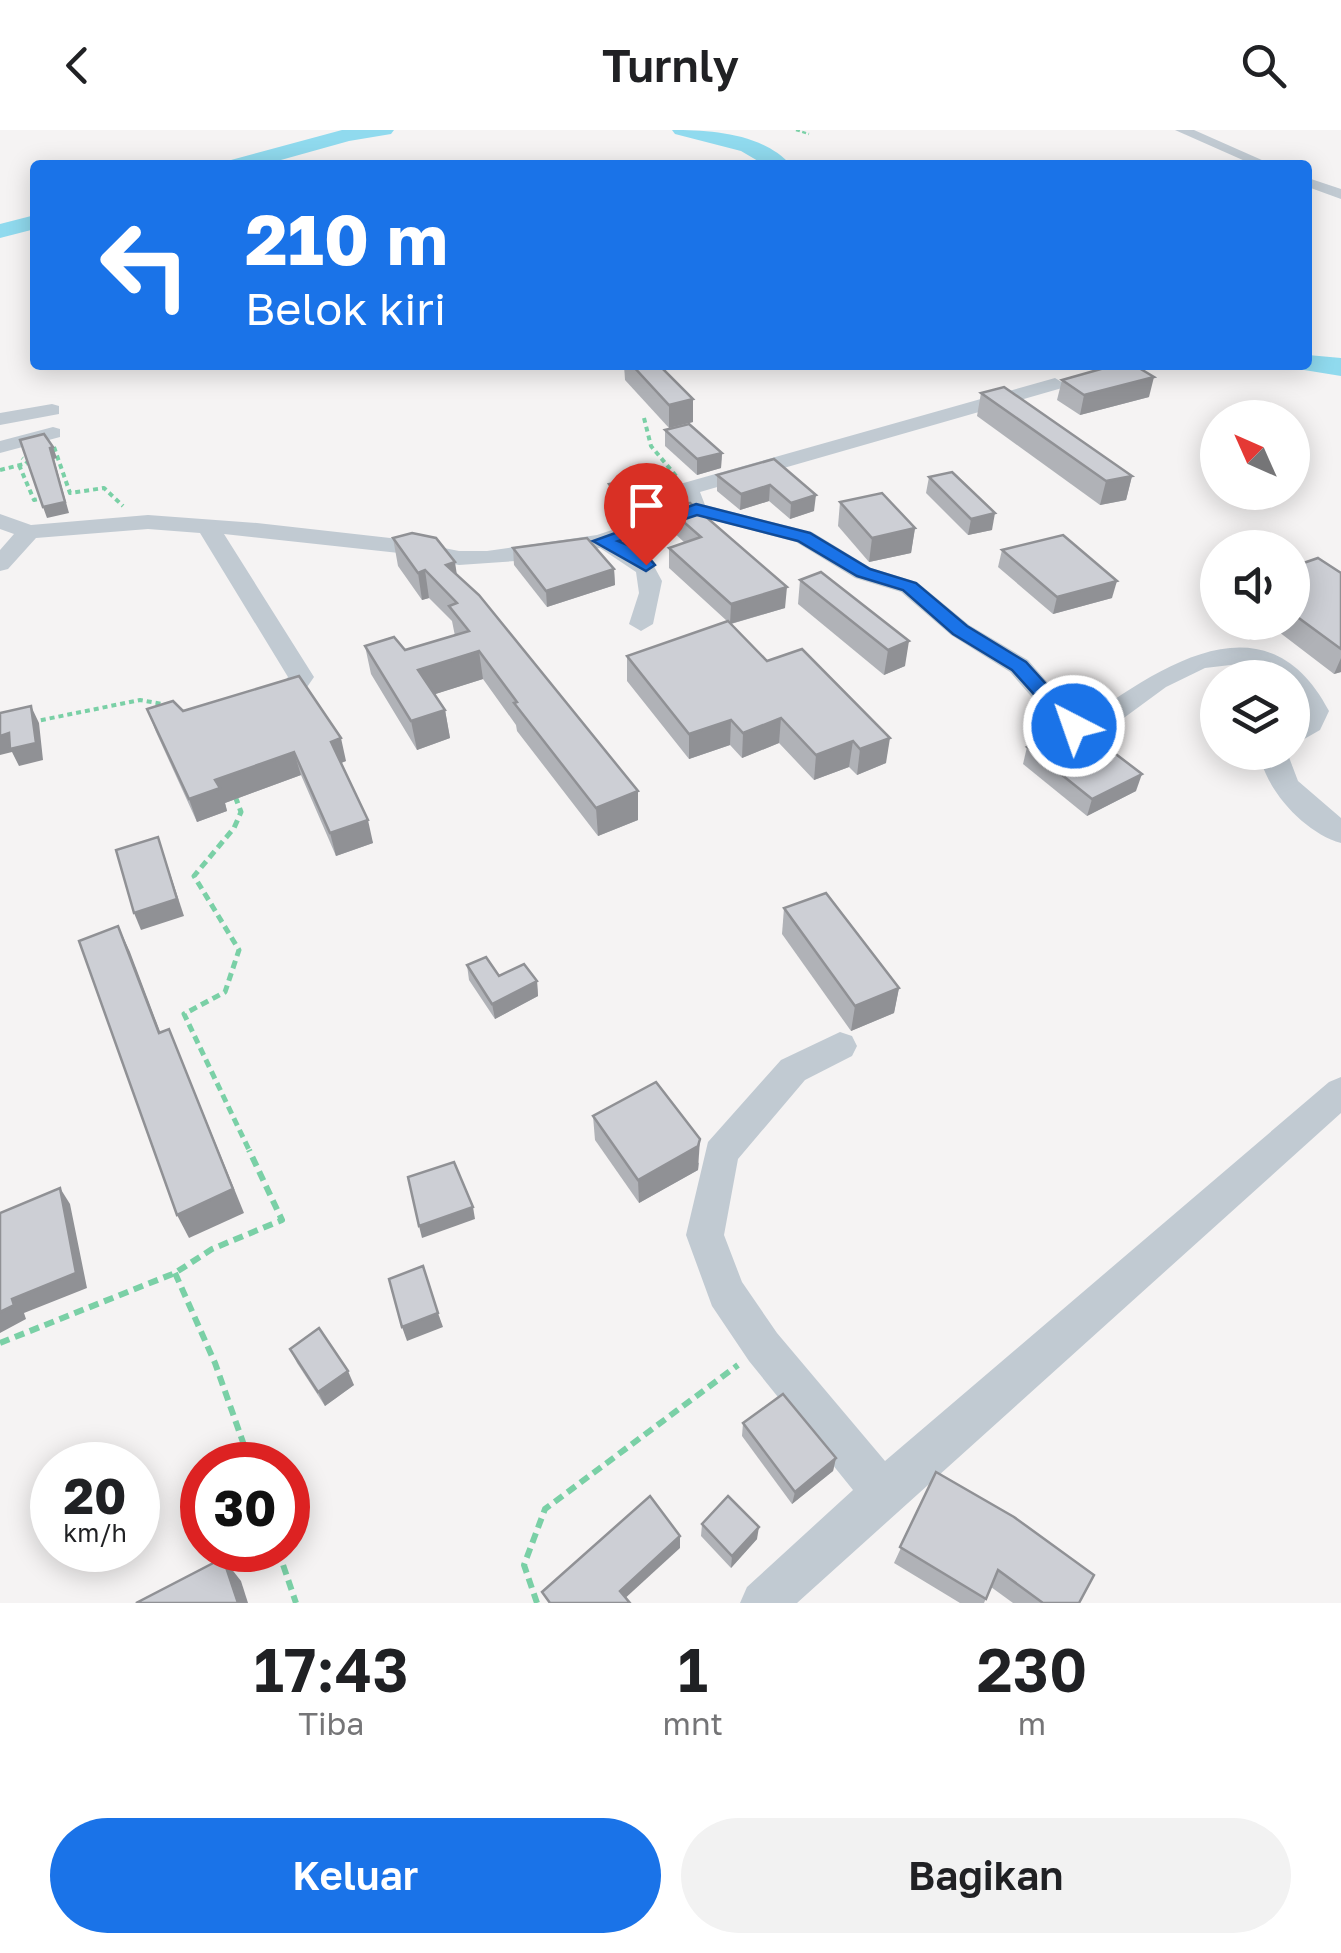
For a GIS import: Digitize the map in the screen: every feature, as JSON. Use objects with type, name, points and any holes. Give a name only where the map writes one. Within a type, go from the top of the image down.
[{"type":"street","points":[[1182,130],[1254,160]]},
{"type":"street","points":[[1312,183],[1341,194]]},
{"type":"street","points":[[0,521],[29,532],[139,522],[399,546],[459,558],[518,557],[602,541],[692,499],[1055,384]]},
{"type":"street","points":[[0,419],[52,410]]},
{"type":"street","points":[[0,447],[53,433]]},
{"type":"street","points":[[692,499],[804,537],[863,572],[909,586],[960,630],[1019,666],[1080,730],[1096,725],[1181,668],[1200,663]]},
{"type":"street","points":[[208,527],[301,677],[292,690],[250,704]]},
{"type":"street","points":[[0,564],[29,532]]},
{"type":"street","points":[[602,541],[633,554],[646,565],[652,600],[641,624]]},
{"type":"street","points":[[1210,660],[1228,655],[1256,660]]},
{"type":"street","points":[[1310,697],[1316,711],[1310,725]]},
{"type":"street","points":[[1279,770],[1294,792],[1341,833]]},
{"type":"street","points":[[840,1046],[793,1070],[721,1153],[705,1235],[726,1294],[762,1347],[882,1492]]},
{"type":"street","points":[[762,1603],[882,1492],[1341,1092]]},
{"type":"path","points":[[796,130],[810,134]]},
{"type":"path","points":[[644,418],[652,446],[692,499]]},
{"type":"path","points":[[53,433],[70,493],[104,488],[139,522]]},
{"type":"path","points":[[19,465],[34,500],[52,496]]},
{"type":"path","points":[[28,722],[140,700],[181,710]]},
{"type":"path","points":[[0,1343],[175,1273],[212,1249],[282,1220],[184,1014],[226,992],[239,950],[194,876],[234,828],[241,812],[232,787]]},
{"type":"path","points":[[175,1273],[215,1362],[243,1442]]},
{"type":"path","points":[[537,1603],[531,1596],[524,1564],[545,1508],[762,1347]]},
{"type":"path","points":[[285,1572],[296,1603]]},
{"type":"building","points":[[637,370],[664,370],[693,399],[669,405]]},
{"type":"building","points":[[1097,370],[1142,370],[1154,377],[1084,395],[1062,380]]},
{"type":"building","points":[[1004,387],[1132,476],[1106,481],[981,393]]},
{"type":"building","points":[[689,424],[722,453],[697,459],[665,430]]},
{"type":"building","points":[[44,434],[53,447],[50,448],[65,502],[43,507],[20,440]]},
{"type":"building","points":[[774,459],[816,495],[791,503],[770,485],[741,494],[717,475]]},
{"type":"building","points":[[659,471],[675,489],[623,504],[609,484],[638,478]]},
{"type":"building","points":[[952,472],[995,513],[971,519],[929,477]]},
{"type":"building","points":[[882,493],[915,528],[872,538],[840,502]]},
{"type":"building","points":[[690,503],[787,587],[731,604],[669,548],[701,537],[670,510]]},
{"type":"building","points":[[412,533],[436,538],[455,562],[446,565],[479,595],[638,791],[596,808],[514,703],[517,702],[479,651],[418,670],[445,710],[411,721],[365,646],[394,637],[405,650],[469,631],[449,606],[457,603],[425,570],[418,573],[393,538]]},
{"type":"building","points":[[1063,535],[1117,581],[1057,597],[1002,550]]},
{"type":"building","points":[[587,538],[614,569],[546,591],[513,548]]},
{"type":"building","points":[[1318,558],[1341,573],[1341,649],[1310,626],[1310,561]]},
{"type":"building","points":[[821,572],[909,641],[888,650],[800,580]]},
{"type":"building","points":[[728,621],[767,661],[802,649],[890,738],[860,749],[853,741],[816,755],[781,718],[743,733],[731,720],[689,734],[627,656]]},
{"type":"building","points":[[299,676],[341,738],[331,742],[368,820],[330,833],[294,752],[215,780],[220,788],[189,799],[147,709],[173,701],[183,711]]},
{"type":"building","points":[[31,706],[36,743],[10,749],[9,733],[0,736],[0,713]]},
{"type":"building","points":[[1075,723],[1142,774],[1092,799],[1027,747]]},
{"type":"building","points":[[158,837],[177,899],[134,913],[116,850]]},
{"type":"building","points":[[826,893],[899,988],[855,1006],[784,908]]},
{"type":"building","points":[[118,926],[159,1033],[169,1029],[233,1189],[177,1215],[79,941]]},
{"type":"building","points":[[486,957],[499,976],[524,964],[537,981],[492,1004],[467,965]]},
{"type":"building","points":[[656,1082],[700,1139],[698,1146],[638,1180],[593,1116]]},
{"type":"building","points":[[454,1162],[473,1207],[419,1226],[408,1177]]},
{"type":"building","points":[[60,1188],[76,1273],[12,1299],[14,1305],[0,1312],[0,1213]]},
{"type":"building","points":[[423,1266],[438,1313],[402,1327],[389,1279]]},
{"type":"building","points":[[319,1328],[348,1371],[318,1392],[290,1349]]},
{"type":"building","points":[[783,1394],[836,1458],[795,1492],[743,1423]]},
{"type":"building","points":[[936,1472],[1014,1517],[1094,1575],[1079,1603],[1043,1603],[998,1570],[986,1599],[900,1547]]},
{"type":"building","points":[[650,1496],[680,1536],[620,1591],[630,1603],[550,1603],[542,1592]]},
{"type":"building","points":[[728,1496],[759,1527],[732,1556],[702,1524]]},
{"type":"building","points":[[196,1572],[228,1572],[238,1603],[136,1603]]},
{"type":"waterway","points":[[257,160],[347,135],[384,130]]},
{"type":"waterway","points":[[682,130],[748,146],[772,160]]},
{"type":"waterway","points":[[0,231],[30,223]]},
{"type":"waterway","points":[[1312,363],[1341,367]]},
{"type":"route","points":[[646,565],[633,554],[602,541],[696,510],[804,537],[863,572],[909,586],[960,630],[1019,666],[1074,726]]}]
